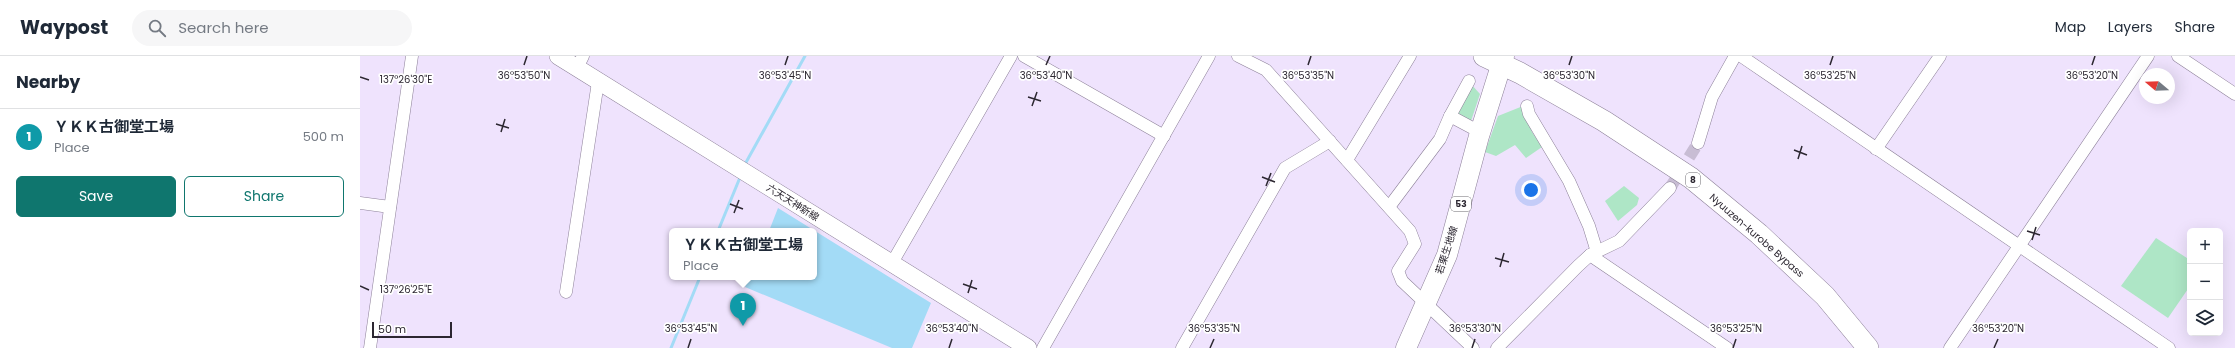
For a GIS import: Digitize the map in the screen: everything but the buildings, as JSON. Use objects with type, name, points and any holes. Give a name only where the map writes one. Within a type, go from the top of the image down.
[{"type":"highway","name":"Nyuuzen-kurobe Bypass","points":[[1496,58],[1604,121],[1691,178],[1759,234],[1825,296],[1868,348]]},
{"type":"main road","name":"六天天神新線","points":[[558,56],[580,62],[598,82],[1028,348]]},
{"type":"main road","name":"若栗生地線","points":[[1406,348],[1447,255],[1480,132],[1496,58]]},
{"type":"street","points":[[370,348],[412,56]]},
{"type":"street","points":[[892,263],[1011,56]]},
{"type":"street","points":[[1024,56],[1164,136]]},
{"type":"street","points":[[1043,348],[1210,56]]},
{"type":"street","points":[[1238,56],[1266,70],[1410,231],[1415,244],[1398,271],[1402,282],[1472,348]]},
{"type":"street","points":[[1347,160],[1410,56]]},
{"type":"street","points":[[1698,143],[1712,97],[1735,56]]},
{"type":"street","points":[[1741,56],[2019,247],[2153,344],[2169,348]]},
{"type":"street","points":[[1876,149],[1940,56]]},
{"type":"street","points":[[1950,348],[2148,56]]},
{"type":"street","points":[[2178,56],[2235,94]]},
{"type":"street","points":[[1389,207],[1440,140],[1450,116],[1469,81]]},
{"type":"street","points":[[566,292],[598,82]]},
{"type":"street","points":[[1527,106],[1529,114],[1579,202],[1593,253],[1727,348]]},
{"type":"street","points":[[1450,116],[1480,132]]},
{"type":"street","points":[[1182,348],[1285,168],[1330,141]]},
{"type":"street","points":[[1497,348],[1593,253],[1619,241],[1670,188]]},
{"type":"street","points":[[360,203],[390,207]]},
{"type":"green space","points":[[1471,84],[1480,94],[1471,121],[1457,113]]},
{"type":"green space","points":[[1523,106],[1532,132],[1542,147],[1526,158],[1515,145],[1496,156],[1485,152],[1498,116]]},
{"type":"green space","points":[[1624,186],[1639,198],[1637,205],[1618,221],[1605,201]]},
{"type":"green space","points":[[2156,238],[2187,258],[2187,290],[2168,318],[2121,286]]},
{"type":"water","points":[[778,208],[810,228],[770,228]]},
{"type":"water","points":[[817,232],[931,303],[912,348],[892,348],[745,287],[748,280],[817,280]]},
{"type":"waterway","points":[[744,166],[805,56]]},
{"type":"waterway","points":[[719,228],[741,175]]},
{"type":"waterway","points":[[671,348],[699,280]]},
{"type":"tunnel","points":[[1670,188],[1698,143]]},
{"type":"place","name":"ＹＫＫ古御堂工場","points":[[743,326]]}]
